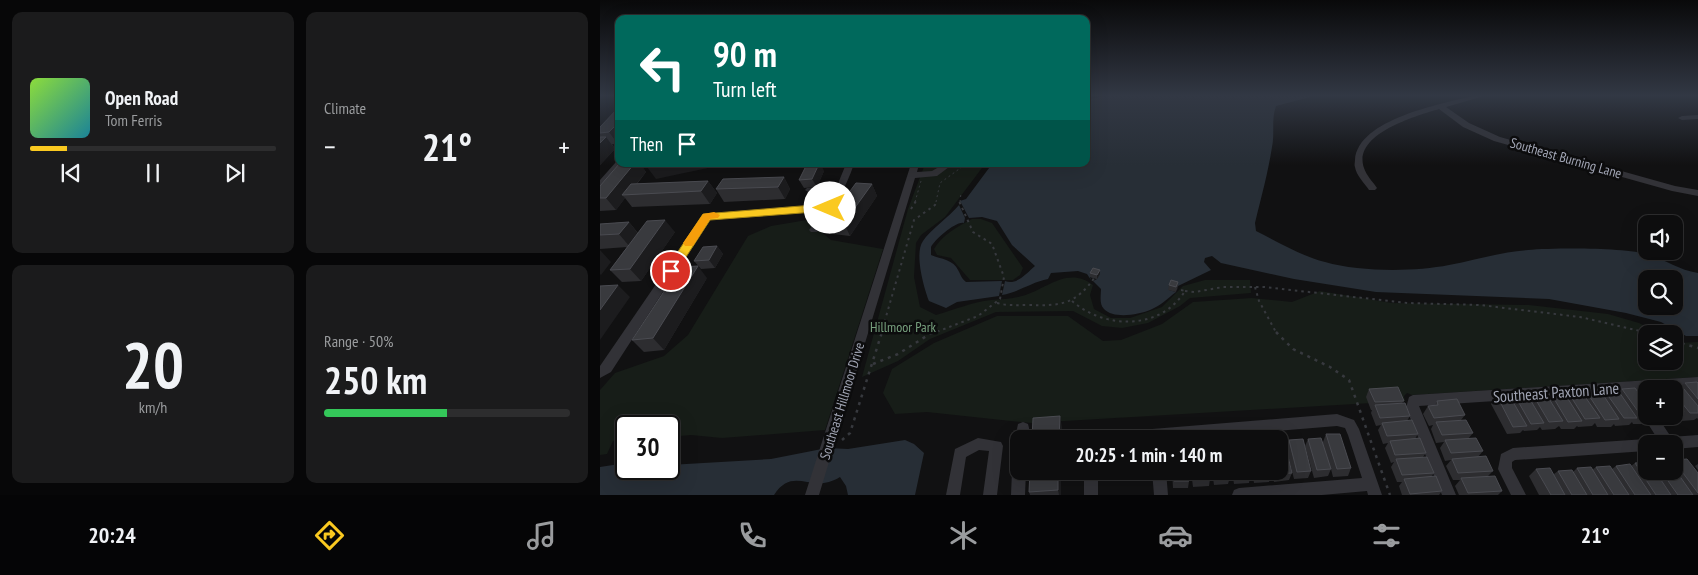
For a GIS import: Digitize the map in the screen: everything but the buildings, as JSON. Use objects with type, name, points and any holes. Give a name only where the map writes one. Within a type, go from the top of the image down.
[{"type":"street","points":[[1372,188],[1360,175],[1356,161],[1364,139],[1384,125],[1403,119]]},
{"type":"street","name":"Southeast Burning Lane","points":[[1458,119],[1466,125],[1497,139],[1675,189],[1698,193]]},
{"type":"street","points":[[600,185],[616,167]]},
{"type":"street","points":[[814,230],[840,189],[849,167]]},
{"type":"street","name":"Southeast Hillmoor Drive","points":[[814,490],[833,446],[916,178],[915,167]]},
{"type":"street","points":[[916,178],[934,174],[944,167]]},
{"type":"street","points":[[810,190],[840,189]]},
{"type":"street","points":[[600,373],[607,368],[707,216],[815,209],[832,202]]},
{"type":"street","name":"Southeast Paxton Lane","points":[[1449,495],[1412,408],[1413,401],[1698,382]]},
{"type":"street","points":[[1628,387],[1638,400]]},
{"type":"street","points":[[1231,430],[1337,420],[1349,424],[1373,490],[1239,495]]},
{"type":"street","points":[[1683,442],[1698,441]]},
{"type":"street","points":[[953,495],[960,453],[978,444],[996,446],[990,495]]},
{"type":"street","points":[[1519,495],[1505,469],[1506,459],[1513,454],[1638,446]]},
{"type":"street","points":[[1018,495],[1019,480]]},
{"type":"street","points":[[1091,480],[1091,495]]},
{"type":"street","points":[[1160,480],[1161,495]]},
{"type":"path","points":[[833,446],[850,432],[872,364],[912,219],[935,205],[940,183],[962,167]]},
{"type":"path","points":[[909,214],[918,197],[916,178]]},
{"type":"path","points":[[872,364],[890,360],[933,332],[975,317],[1000,299],[1004,278],[992,244],[973,232],[959,202],[961,193]]},
{"type":"path","points":[[996,303],[1006,307],[1053,307],[1072,301],[1087,289],[1096,275]]},
{"type":"path","points":[[1177,289],[1195,292],[1218,287],[1255,287],[1390,301],[1512,308],[1580,317],[1594,323],[1626,326],[1638,329]]},
{"type":"path","points":[[1255,287],[1258,298],[1278,336],[1293,348],[1330,367],[1349,380],[1390,495]]},
{"type":"path","points":[[1072,301],[1096,317],[1123,323],[1141,320],[1161,312],[1179,300],[1184,291]]},
{"type":"path","points":[[1683,344],[1698,348]]},
{"type":"green space","name":"Hillmoor Park","points":[[924,167],[983,167],[945,217],[921,235],[916,243],[914,277],[920,307],[936,315],[977,302],[1022,296],[1057,281],[1075,277],[1084,279],[1093,285],[1090,295],[1094,309],[1111,318],[1130,318],[1162,307],[1183,286],[1205,280],[1250,280],[1251,293],[1190,298],[1180,306],[1148,323],[1122,328],[1102,326],[1073,311],[996,312],[930,339],[898,361],[862,377],[908,209]]},
{"type":"green space","points":[[972,219],[981,219],[992,223],[1023,268],[1020,275],[1013,280],[970,280],[951,258],[937,255],[934,249],[941,239]]},
{"type":"green space","points":[[807,220],[831,240],[883,249],[825,430],[722,438],[691,435],[680,436],[680,415],[615,415],[615,441],[613,441],[607,454],[600,455],[600,390],[615,373],[664,356],[688,335],[748,236],[771,226]]},
{"type":"green space","points":[[1320,291],[1392,303],[1529,305],[1608,314],[1643,325],[1638,325],[1638,370],[1683,370],[1683,343],[1698,342],[1698,377],[1412,395],[1407,393],[1404,396],[1405,401],[1031,423],[927,412],[895,414],[883,393],[892,369],[934,343],[997,316],[1068,316],[1103,341],[1121,340],[1162,324],[1193,302],[1252,298],[1292,302]]},
{"type":"shaded area","points":[[1090,119],[1274,119],[1272,147],[1255,223],[1256,231],[1316,259],[1354,268],[1387,270],[1435,267],[1508,252],[1540,249],[1607,249],[1638,252],[1638,260],[1661,260],[1698,273],[1698,336],[1683,334],[1683,325],[1666,325],[1626,313],[1549,299],[1376,292],[1294,279],[1221,263],[1212,256],[1205,258],[1204,262],[1211,270],[1178,286],[1171,284],[1169,290],[1176,292],[1150,310],[1139,313],[1119,315],[1108,312],[1101,305],[1101,289],[1093,281],[1097,279],[1090,277],[1091,280],[1087,274],[1078,271],[1051,273],[1048,279],[1002,295],[1005,281],[1013,282],[1017,280],[1035,266],[1012,245],[997,221],[982,217],[969,218],[960,201],[966,199],[990,167],[1090,167]]},
{"type":"shaded area","points":[[959,205],[965,218],[964,223],[951,227],[936,240],[931,247],[931,255],[953,264],[966,282],[1002,281],[999,296],[957,302],[946,308],[929,301],[920,262],[920,246],[926,237]]},
{"type":"shaded area","points":[[905,440],[914,444],[924,453],[915,495],[848,495],[846,486],[840,477],[830,482],[820,483],[789,482],[781,486],[774,495],[600,495],[600,467],[615,465],[615,480],[680,480],[680,464],[771,459],[827,448],[848,449]]},
{"type":"slow traffic","points":[[689,243],[707,216],[714,215]]},
{"type":"route","points":[[671,271],[707,216],[815,209],[832,202],[830,208]]}]
